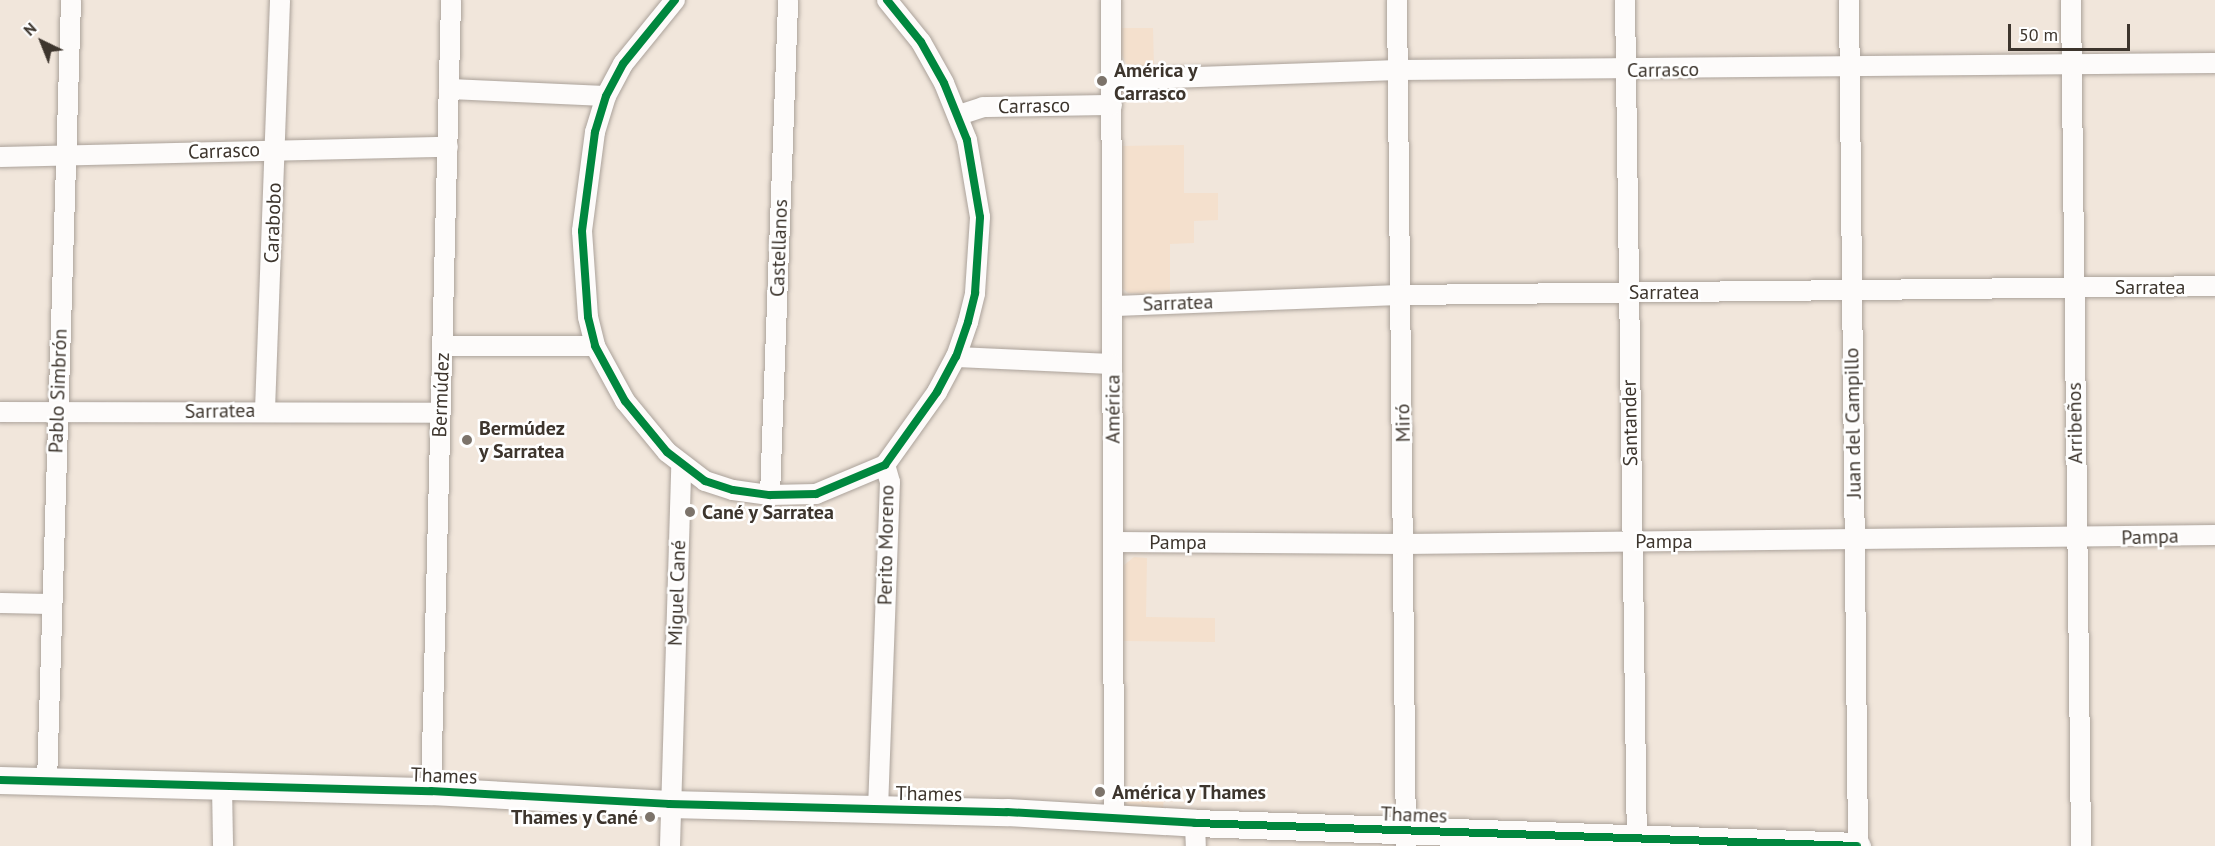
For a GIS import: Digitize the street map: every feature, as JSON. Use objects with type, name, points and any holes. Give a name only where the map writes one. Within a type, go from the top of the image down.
[{"type":"street","name":"Pablo Simbrón","points":[[47,782],[56,412],[69,157],[71,0]]},
{"type":"street","name":"Carabobo","points":[[265,410],[280,0]]},
{"type":"street","name":"Bermúdez","points":[[430,791],[450,0]]},
{"type":"street","points":[[675,0],[639,40],[606,96],[588,168],[582,231],[584,290],[596,346],[625,401],[681,465],[705,481],[733,490],[771,495],[816,494],[885,465]]},
{"type":"street","name":"Castellanos","points":[[771,495],[788,0]]},
{"type":"street","name":"América","points":[[1111,0],[1114,818]]},
{"type":"street","name":"Miró","points":[[1398,0],[1406,838]]},
{"type":"street","name":"Santander","points":[[1625,0],[1627,292],[1637,842]]},
{"type":"street","name":"Juan del Campillo","points":[[1850,0],[1857,846]]},
{"type":"street","name":"Arribeños","points":[[2071,0],[2081,846]]},
{"type":"street","name":"Perito Moreno","points":[[878,809],[890,482],[885,465],[937,392],[956,357],[975,292],[980,217],[974,172],[959,115],[921,42],[896,4]]},
{"type":"street","name":"Carrasco","points":[[1112,80],[1398,70],[1624,70],[2215,63]]},
{"type":"street","points":[[449,90],[606,96]]},
{"type":"street","name":"Carrasco","points":[[959,115],[983,107],[1112,105]]},
{"type":"street","name":"Carrasco","points":[[0,157],[69,157],[276,148],[448,147]]},
{"type":"street","name":"Sarratea","points":[[1113,306],[1402,295],[2215,286]]},
{"type":"street","points":[[443,346],[596,346]]},
{"type":"street","points":[[956,357],[1112,364]]},
{"type":"street","name":"Sarratea","points":[[0,412],[265,410],[440,413]]},
{"type":"street","name":"Miguel Cané","points":[[670,846],[669,804],[681,465]]},
{"type":"street","name":"Pampa","points":[[1114,542],[1404,544],[2078,539],[2215,535]]},
{"type":"street","points":[[0,603],[51,604]]},
{"type":"street","name":"Thames","points":[[0,780],[430,791],[669,804],[1114,818],[1195,835],[1857,846]]},
{"type":"street","points":[[222,786],[223,846]]},
{"type":"shaded area","points":[[1121,28],[1153,28],[1154,69],[1127,65],[1121,53]]},
{"type":"shaded area","points":[[1184,145],[1184,193],[1218,193],[1218,220],[1194,221],[1194,243],[1170,244],[1170,295],[1128,293],[1119,285],[1119,146]]},
{"type":"shaded area","points":[[1134,557],[1147,558],[1146,617],[1215,618],[1215,642],[1123,641],[1123,566]]},
{"type":"shaded area","points":[[1124,788],[1164,790],[1163,814],[1126,806]]},
{"type":"cycle path","points":[[675,0],[623,64],[606,96],[595,132],[582,231],[588,317],[595,346],[625,401],[667,452],[705,481],[733,490],[770,495],[816,494],[885,465],[937,392],[956,357],[975,293],[980,217],[967,140],[944,83],[921,42],[887,0]]},
{"type":"cycle path","points":[[0,780],[431,791],[669,804],[1007,812],[1195,823],[1857,846]]},
{"type":"place","name":"América y Carrasco","points":[[1102,81]]},
{"type":"place","name":"Bermúdez y Sarratea","points":[[467,440]]},
{"type":"place","name":"Cané y Sarratea","points":[[690,512]]},
{"type":"place","name":"América y Thames","points":[[1100,792]]},
{"type":"place","name":"Thames y Cané","points":[[650,817]]}]
